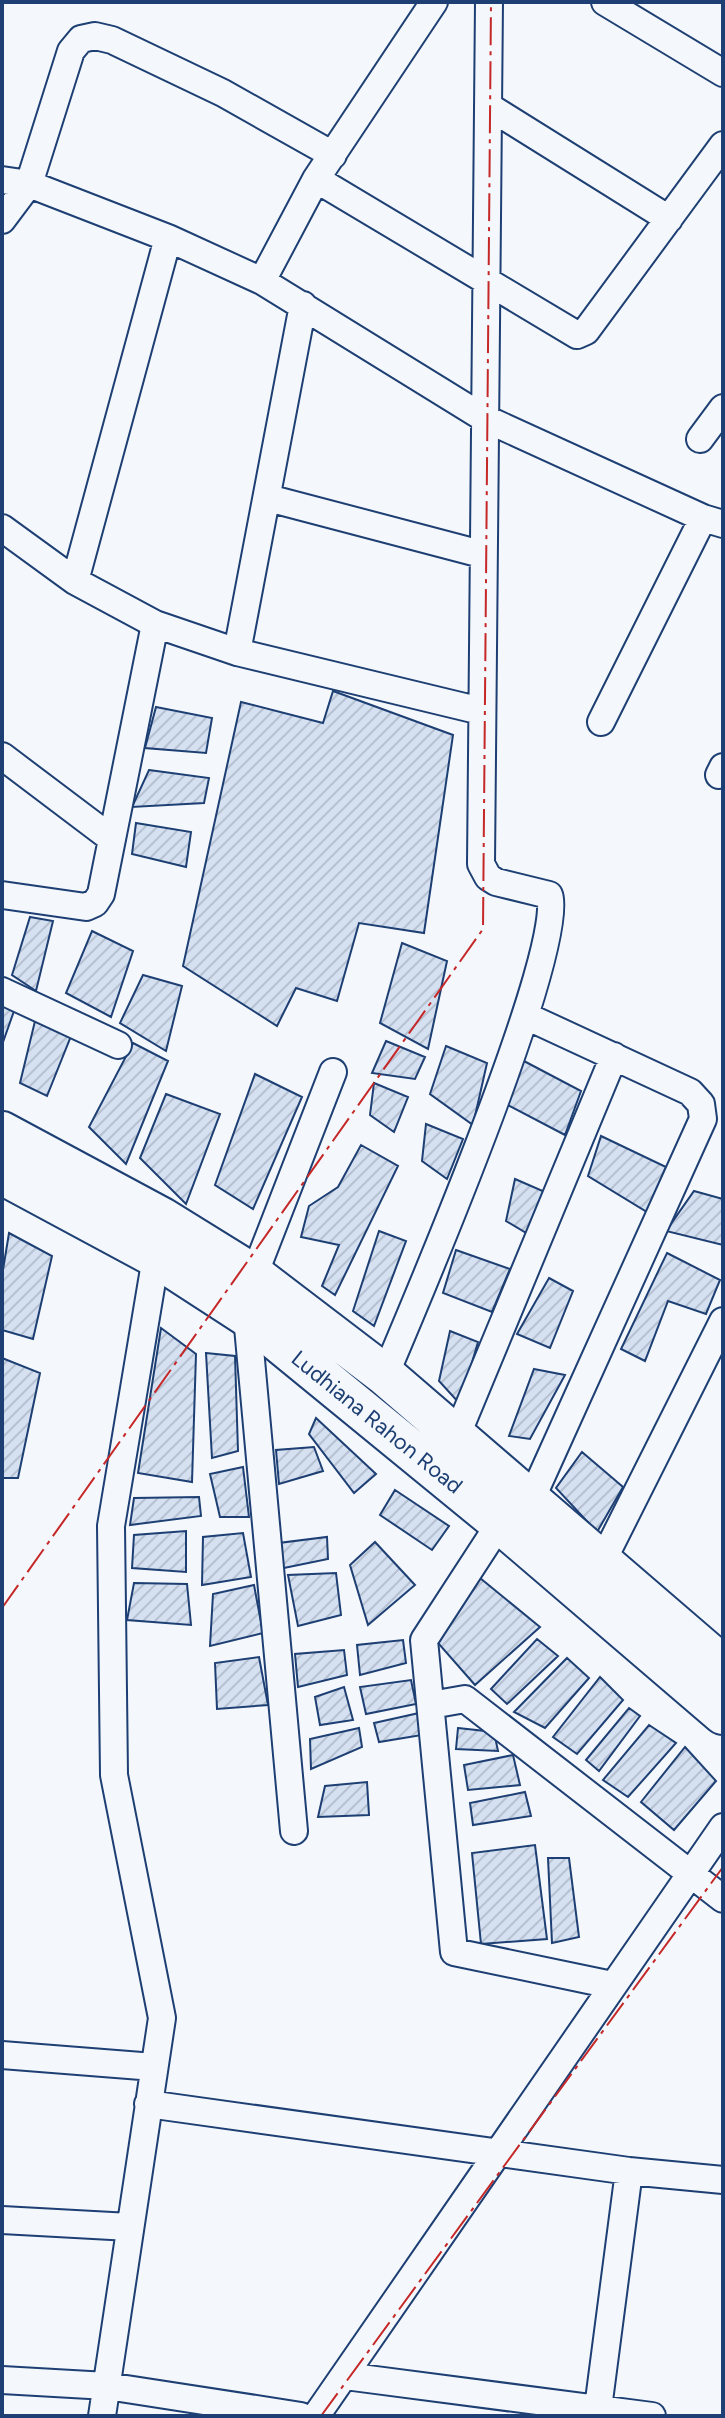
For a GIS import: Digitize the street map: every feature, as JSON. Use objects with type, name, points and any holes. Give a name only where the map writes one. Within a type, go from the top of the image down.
[{"type":"main road","name":"Ludhiana Rahon Road","points":[[2,1132],[162,1218],[254,1275],[385,1375],[456,1437],[515,1512],[723,1714]]},
{"type":"main road","name":"Ludhiana Rahon Road","points":[[2,1174],[156,1257],[247,1316],[515,1512],[602,1562],[723,1666]]},
{"type":"street","points":[[262,281],[316,179],[434,2]]},
{"type":"street","points":[[385,1375],[467,1174],[526,1016],[552,903],[549,895],[488,877],[481,864],[481,554],[489,2]]},
{"type":"street","points":[[605,2],[723,73]]},
{"type":"street","points":[[2,220],[29,184],[71,51],[81,39],[95,36],[112,40],[223,93],[333,155]]},
{"type":"street","points":[[488,106],[669,219]]},
{"type":"street","points":[[316,179],[577,335],[586,331],[723,145]]},
{"type":"street","points":[[2,180],[29,184],[168,238],[262,281],[484,418],[713,521],[601,722]]},
{"type":"street","points":[[75,581],[168,238]]},
{"type":"street","points":[[237,652],[303,305]]},
{"type":"street","points":[[700,439],[723,408]]},
{"type":"street","points":[[268,498],[481,554]]},
{"type":"street","points":[[2,528],[75,581],[155,624],[237,652],[481,711]]},
{"type":"street","points":[[2,895],[75,906],[95,903],[101,894],[155,624]]},
{"type":"street","points":[[2,756],[112,839]]},
{"type":"street","points":[[2,991],[118,1045]]},
{"type":"street","points":[[526,1016],[690,1092],[701,1104],[703,1119],[515,1512],[424,1640],[454,1952],[612,1985]]},
{"type":"street","points":[[456,1437],[614,1056]]},
{"type":"street","points":[[254,1275],[333,1072]]},
{"type":"street","points":[[102,2416],[162,2018],[114,1775],[111,1526],[162,1218]]},
{"type":"street","points":[[247,1316],[294,1831]]},
{"type":"street","points":[[602,1562],[713,1373],[723,1321]]},
{"type":"street","points":[[431,1705],[465,1699],[723,1899]]},
{"type":"street","points":[[316,2416],[723,1827]]},
{"type":"street","points":[[2,2055],[154,2067]]},
{"type":"street","points":[[148,2104],[629,2171],[723,2180]]},
{"type":"street","points":[[598,2414],[629,2171]]},
{"type":"street","points":[[2,2220],[130,2227]]},
{"type":"street","points":[[345,2376],[598,2414],[652,2416]]},
{"type":"street","points":[[2,2380],[107,2386],[301,2416]]},
{"type":"building","points":[[333,691],[453,735],[424,933],[359,923],[337,1001],[296,988],[277,1026],[183,966],[241,702],[323,723]]},
{"type":"building","points":[[156,707],[212,718],[206,753],[145,748]]},
{"type":"building","points":[[149,770],[209,778],[204,803],[132,807]]},
{"type":"building","points":[[136,823],[191,832],[186,867],[132,854]]},
{"type":"building","points":[[30,917],[53,921],[36,991],[12,975]]},
{"type":"building","points":[[92,931],[133,951],[111,1017],[66,993]]},
{"type":"building","points":[[402,943],[447,961],[428,1049],[380,1023]]},
{"type":"building","points":[[143,975],[182,986],[166,1051],[120,1023]]},
{"type":"building","points":[[2,1005],[14,1011],[2,1045]]},
{"type":"building","points":[[35,1021],[71,1036],[47,1096],[20,1083]]},
{"type":"building","points":[[386,1041],[425,1057],[415,1079],[372,1073]]},
{"type":"building","points":[[133,1043],[168,1061],[126,1164],[89,1127]]},
{"type":"building","points":[[446,1046],[487,1063],[473,1125],[430,1094]]},
{"type":"building","points":[[522,1060],[581,1091],[565,1135],[504,1103]]},
{"type":"building","points":[[255,1074],[302,1097],[253,1209],[215,1185]]},
{"type":"building","points":[[374,1083],[408,1097],[394,1132],[370,1115]]},
{"type":"building","points":[[166,1094],[220,1114],[186,1204],[140,1158]]},
{"type":"building","points":[[426,1124],[463,1139],[447,1179],[422,1161]]},
{"type":"building","points":[[601,1136],[666,1167],[647,1212],[588,1176]]},
{"type":"building","points":[[361,1145],[398,1166],[335,1295],[322,1286],[339,1245],[301,1237],[309,1206],[338,1187]]},
{"type":"building","points":[[515,1179],[545,1192],[528,1234],[506,1221]]},
{"type":"building","points":[[694,1191],[723,1199],[723,1245],[666,1231]]},
{"type":"building","points":[[379,1231],[406,1241],[374,1326],[353,1311]]},
{"type":"building","points":[[9,1233],[52,1256],[33,1339],[2,1330],[2,1276]]},
{"type":"building","points":[[456,1250],[510,1269],[492,1312],[443,1293]]},
{"type":"building","points":[[667,1253],[720,1280],[706,1314],[668,1301],[645,1361],[621,1349]]},
{"type":"building","points":[[549,1278],[573,1291],[550,1348],[517,1334]]},
{"type":"building","points":[[161,1328],[196,1354],[192,1482],[138,1473]]},
{"type":"building","points":[[450,1331],[478,1342],[460,1404],[439,1381]]},
{"type":"building","points":[[206,1353],[235,1356],[238,1451],[212,1458]]},
{"type":"building","points":[[2,1358],[40,1373],[18,1478],[2,1478]]},
{"type":"building","points":[[534,1369],[565,1375],[530,1439],[509,1436]]},
{"type":"building","points":[[316,1418],[376,1474],[354,1493],[309,1434]]},
{"type":"building","points":[[314,1447],[323,1471],[279,1484],[276,1450]]},
{"type":"building","points":[[582,1452],[623,1487],[597,1532],[556,1488]]},
{"type":"building","points":[[243,1467],[249,1517],[220,1517],[210,1474]]},
{"type":"building","points":[[395,1490],[449,1526],[432,1550],[380,1515]]},
{"type":"building","points":[[199,1497],[201,1516],[130,1525],[134,1498]]},
{"type":"building","points":[[186,1531],[186,1572],[132,1568],[134,1535]]},
{"type":"building","points":[[243,1533],[251,1577],[202,1585],[203,1537]]},
{"type":"building","points":[[327,1537],[328,1559],[279,1569],[279,1543]]},
{"type":"building","points":[[375,1542],[415,1585],[368,1625],[350,1565]]},
{"type":"building","points":[[336,1573],[341,1615],[298,1626],[288,1575]]},
{"type":"building","points":[[480,1578],[540,1627],[475,1685],[438,1643]]},
{"type":"building","points":[[134,1583],[187,1584],[191,1625],[127,1620]]},
{"type":"building","points":[[254,1585],[263,1633],[210,1646],[213,1594]]},
{"type":"building","points":[[537,1639],[558,1656],[507,1704],[491,1689]]},
{"type":"building","points":[[403,1640],[406,1663],[360,1675],[357,1645]]},
{"type":"building","points":[[344,1650],[347,1675],[298,1687],[295,1654]]},
{"type":"building","points":[[259,1657],[268,1705],[217,1709],[215,1663]]},
{"type":"building","points":[[567,1658],[589,1678],[545,1728],[514,1712]]},
{"type":"building","points":[[600,1677],[623,1700],[577,1754],[553,1737]]},
{"type":"building","points":[[411,1680],[416,1704],[366,1714],[360,1687]]},
{"type":"building","points":[[344,1687],[353,1720],[320,1725],[315,1697]]},
{"type":"building","points":[[629,1708],[640,1716],[599,1771],[586,1760]]},
{"type":"building","points":[[419,1713],[422,1735],[379,1742],[374,1723]]},
{"type":"building","points":[[649,1725],[676,1743],[628,1797],[603,1780]]},
{"type":"building","points":[[359,1728],[362,1747],[311,1769],[310,1739]]},
{"type":"building","points":[[458,1728],[494,1732],[498,1751],[456,1749]]},
{"type":"building","points":[[685,1747],[716,1781],[674,1830],[641,1802]]},
{"type":"building","points":[[513,1755],[520,1785],[468,1790],[464,1765]]},
{"type":"building","points":[[367,1782],[369,1815],[318,1817],[325,1786]]},
{"type":"building","points":[[525,1792],[531,1816],[473,1825],[470,1803]]},
{"type":"building","points":[[535,1845],[547,1939],[481,1944],[472,1853]]},
{"type":"building","points":[[548,1858],[569,1858],[579,1937],[552,1943]]},
{"type":"power","points":[[2,1608],[483,929],[491,2]]},
{"type":"power","points":[[321,2416],[723,1867]]}]
